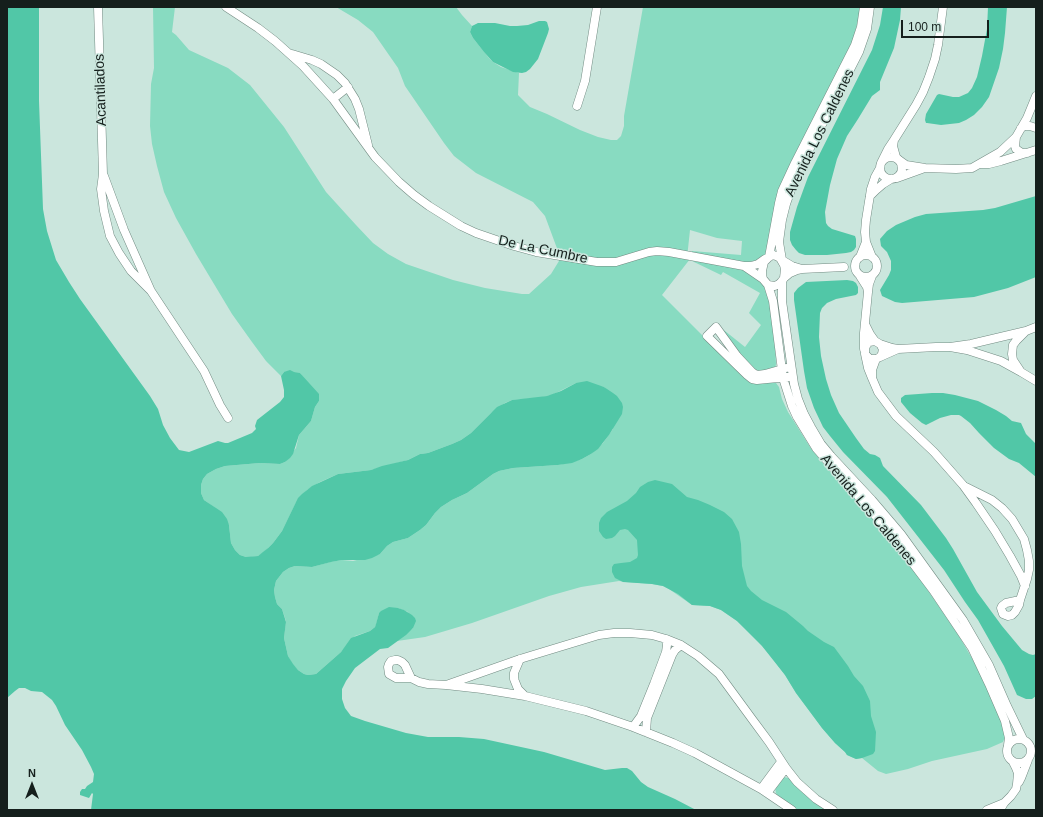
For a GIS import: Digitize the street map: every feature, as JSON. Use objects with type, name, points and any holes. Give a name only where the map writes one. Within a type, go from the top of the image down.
[{"type":"street","name":"Acantilados","points":[[98,7],[103,174],[101,189],[106,222],[110,236],[119,253],[137,278],[151,291]]},
{"type":"street","name":"De La Cumbre","points":[[226,7],[275,41],[303,66],[333,99],[370,150],[399,182],[414,195],[440,213],[476,233],[536,252],[597,262],[616,262],[657,251],[744,266]]},
{"type":"street","name":"Avenida Los Caldenes","points":[[767,258],[782,191],[855,45],[861,26],[864,7]]},
{"type":"street","name":"Avenida Los Caldenes","points":[[782,260],[779,248],[779,233],[791,189],[804,160],[859,52],[867,29],[870,7]]},
{"type":"street","points":[[894,140],[894,152],[902,166],[902,170],[899,176],[894,179],[887,179],[882,175],[881,165],[888,149],[920,98],[931,71],[938,45],[943,7]]},
{"type":"street","points":[[577,106],[585,81],[596,9]]},
{"type":"street","name":"De La Cumbre","points":[[289,53],[312,60],[327,67],[348,87],[359,108],[370,150]]},
{"type":"street","points":[[333,99],[348,87]]},
{"type":"street","points":[[1024,586],[1021,576],[995,531],[962,485],[934,452],[896,416],[878,392],[868,368],[864,333],[869,284],[878,266],[877,262],[872,257],[866,242],[865,232],[871,189],[875,176],[884,160],[893,157],[906,165],[925,168],[972,168],[1000,152],[1016,137],[1027,118],[1036,96]]},
{"type":"street","points":[[1021,128],[1024,126],[1036,128]]},
{"type":"street","points":[[1016,137],[1016,149],[1022,153],[1027,153]]},
{"type":"street","points":[[979,164],[1001,162],[1036,150]]},
{"type":"street","points":[[870,196],[883,184],[925,168]]},
{"type":"street","name":"Acantilados","points":[[103,174],[124,230],[151,291],[204,372],[228,418]]},
{"type":"street","points":[[110,236],[124,230]]},
{"type":"street","points":[[866,242],[855,266],[858,274],[867,287],[868,292]]},
{"type":"street","points":[[744,266],[758,264],[773,255],[792,266],[802,269]]},
{"type":"street","points":[[744,266],[766,282],[775,286],[790,273],[797,270],[844,267],[866,255],[872,257]]},
{"type":"street","points":[[766,282],[762,271],[764,262],[767,258]]},
{"type":"street","points":[[782,260],[785,269],[783,280]]},
{"type":"street","points":[[844,267],[866,278],[872,276]]},
{"type":"street","name":"Avenida Los Caldenes","points":[[783,280],[782,301],[791,367],[798,399],[804,414],[821,444],[901,534],[963,620],[989,665],[1024,740]]},
{"type":"street","name":"Avenida Los Caldenes","points":[[766,282],[773,301],[782,369],[792,406],[816,448],[887,529],[933,590],[972,648],[1005,721],[1009,738],[1008,745]]},
{"type":"street","points":[[865,324],[870,334],[883,349],[883,352],[872,370],[872,378]]},
{"type":"street","points":[[791,367],[765,374],[755,374],[737,356],[716,327],[707,336],[752,379],[757,380],[793,377]]},
{"type":"street","points":[[898,349],[878,358],[871,359],[865,352],[869,342],[898,349],[950,347],[971,344],[1026,331],[1036,327]]},
{"type":"street","points":[[1021,372],[1013,360],[1013,345],[1026,331]]},
{"type":"street","points":[[1001,337],[1008,339],[1013,345]]},
{"type":"street","points":[[986,356],[984,349],[987,340]]},
{"type":"street","points":[[722,350],[728,345]]},
{"type":"street","points":[[950,347],[966,350],[1001,361],[1036,381]]},
{"type":"street","points":[[1001,361],[1006,361],[1012,354]]},
{"type":"street","points":[[962,485],[992,500],[1002,508],[1012,519],[1024,539],[1027,550],[1028,570],[1020,600]]},
{"type":"street","points":[[446,685],[520,659],[599,635],[630,633],[652,635],[666,639],[681,645],[698,656],[719,674],[797,782],[816,799],[833,810]]},
{"type":"street","points":[[666,639],[666,645],[669,653]]},
{"type":"street","points":[[633,727],[644,717],[669,653],[681,645]]},
{"type":"street","points":[[520,659],[514,673],[514,679],[518,688],[525,696]]},
{"type":"street","points":[[410,678],[428,684],[482,689],[525,696],[586,711],[633,727],[695,753],[764,791],[792,810]]},
{"type":"street","points":[[644,717],[646,732]]},
{"type":"street","points":[[987,810],[1002,807],[1016,789],[1018,773],[1008,756],[1008,745],[1013,740],[1020,739],[1036,742]]},
{"type":"street","points":[[1017,784],[1031,756],[1031,750],[1028,743],[1024,740]]},
{"type":"street","points":[[1012,762],[1020,763],[1031,756]]},
{"type":"street","points":[[764,791],[784,765]]},
{"type":"street","points":[[987,810],[992,810]]},
{"type":"shaded area","points":[[7,7],[39,7],[39,101],[43,209],[47,231],[56,260],[80,299],[150,396],[158,409],[163,425],[179,450],[189,452],[218,441],[228,443],[252,433],[256,429],[255,426],[257,420],[280,402],[284,397],[281,376],[284,372],[290,370],[300,373],[319,394],[319,401],[315,407],[311,421],[299,435],[293,454],[285,462],[280,464],[260,463],[225,466],[207,474],[203,479],[201,493],[204,500],[222,512],[227,519],[231,543],[240,555],[246,557],[258,556],[268,548],[282,531],[298,498],[312,486],[338,474],[371,470],[408,460],[420,454],[428,453],[452,444],[471,433],[497,407],[512,400],[547,396],[576,383],[587,381],[604,387],[617,396],[622,403],[622,414],[609,435],[598,449],[582,459],[572,463],[513,468],[499,471],[467,493],[441,507],[420,530],[408,538],[393,542],[380,554],[372,558],[365,560],[342,560],[312,567],[295,566],[283,572],[276,581],[274,590],[275,597],[277,604],[282,609],[286,622],[284,638],[288,656],[298,670],[308,675],[316,674],[341,652],[351,638],[370,631],[375,627],[381,611],[389,607],[404,610],[415,618],[416,621],[413,628],[388,648],[380,649],[355,668],[342,689],[342,699],[345,708],[351,716],[406,733],[428,737],[484,739],[544,752],[605,770],[627,768],[648,787],[696,810],[91,810],[93,794],[92,793],[89,798],[80,795],[80,792],[93,782],[94,774],[82,750],[65,725],[52,700],[42,692],[31,691],[25,688],[19,688],[7,698]]},
{"type":"shaded area","points":[[153,7],[175,7],[172,32],[189,50],[228,68],[250,85],[284,127],[326,192],[373,243],[388,254],[406,264],[453,280],[485,288],[529,294],[551,274],[559,261],[558,251],[545,216],[533,202],[476,173],[454,156],[405,86],[398,68],[373,32],[358,20],[336,7],[456,7],[472,26],[470,32],[473,38],[489,58],[501,67],[519,73],[518,95],[530,107],[598,137],[617,140],[621,136],[624,126],[624,116],[643,7],[861,7],[851,46],[791,162],[765,255],[759,260],[744,263],[692,254],[692,251],[741,255],[742,241],[717,238],[690,230],[687,258],[690,259],[662,295],[749,382],[776,383],[779,387],[782,399],[788,412],[810,447],[825,466],[886,533],[916,573],[959,636],[983,679],[1003,726],[1005,737],[1003,742],[987,749],[932,761],[908,769],[886,774],[878,771],[862,758],[856,759],[847,755],[835,743],[796,693],[770,655],[737,621],[721,610],[710,606],[692,605],[669,589],[652,584],[619,581],[581,587],[425,637],[397,641],[413,628],[408,612],[398,608],[379,613],[375,627],[370,631],[355,636],[341,652],[316,674],[308,675],[298,670],[292,664],[288,656],[284,638],[286,621],[282,609],[277,604],[275,597],[274,590],[276,581],[283,572],[295,566],[312,567],[342,560],[353,561],[380,554],[393,542],[408,538],[420,530],[441,507],[467,493],[499,471],[513,468],[558,465],[582,459],[591,454],[603,443],[613,429],[607,390],[604,387],[576,383],[552,395],[538,398],[512,400],[491,413],[471,433],[452,444],[428,453],[420,454],[408,460],[371,470],[338,474],[320,482],[307,490],[296,503],[282,531],[263,553],[258,556],[251,557],[240,555],[231,543],[229,525],[214,507],[204,500],[201,493],[203,479],[207,474],[225,466],[260,463],[280,464],[285,462],[296,448],[299,435],[311,421],[315,407],[319,401],[300,373],[284,372],[281,376],[266,361],[232,314],[196,254],[176,218],[164,192],[152,144],[150,126],[151,84],[154,68]]},
{"type":"shaded area","points":[[883,7],[901,7],[900,20],[894,48],[880,82],[880,90],[872,96],[847,136],[837,159],[825,212],[826,223],[828,226],[832,229],[855,236],[856,247],[851,252],[846,253],[805,255],[796,250],[790,240],[790,232],[797,207],[808,177],[872,50],[880,25]]},
{"type":"shaded area","points":[[988,7],[1007,7],[1003,49],[999,68],[989,97],[974,115],[959,123],[941,125],[926,123],[926,114],[937,95],[959,97],[968,93],[972,88],[977,77],[982,56],[987,29]]},
{"type":"shaded area","points":[[539,21],[547,22],[549,29],[548,33],[538,59],[530,69],[522,73],[513,72],[493,62],[473,38],[470,32],[472,26],[478,23],[495,23],[517,26],[528,25]]},
{"type":"shaded area","points":[[1036,196],[1036,277],[1008,288],[974,297],[902,303],[895,302],[882,296],[880,290],[891,270],[891,261],[887,252],[881,246],[880,239],[887,231],[896,225],[926,214],[983,210]]},
{"type":"shaded area","points":[[692,261],[738,268],[750,273],[760,280],[765,286],[768,294],[775,341],[775,369],[757,372],[739,355],[720,327],[745,347],[761,325],[749,313],[760,293],[723,272],[721,275]]},
{"type":"shaded area","points":[[847,280],[856,283],[858,293],[856,295],[836,299],[827,303],[822,308],[820,313],[819,337],[821,356],[831,395],[839,413],[864,449],[870,454],[880,458],[883,466],[921,505],[946,538],[977,592],[1002,626],[1022,650],[1029,654],[1036,654],[1036,696],[1032,699],[1026,699],[1017,695],[1004,666],[978,620],[944,570],[887,497],[843,452],[830,436],[823,427],[814,408],[807,388],[804,371],[794,293],[806,282]]},
{"type":"shaded area","points":[[932,393],[955,395],[978,401],[996,410],[1012,421],[1021,423],[1026,434],[1036,444],[1036,477],[1019,463],[1009,459],[994,448],[970,423],[961,416],[951,415],[940,418],[926,425],[910,413],[901,402],[901,398],[905,395]]},
{"type":"shaded area","points":[[655,480],[672,484],[687,497],[710,505],[724,512],[732,519],[739,532],[742,566],[747,586],[762,600],[786,612],[808,631],[834,647],[854,676],[863,686],[870,701],[871,716],[876,732],[875,751],[873,754],[856,759],[847,755],[822,728],[796,693],[785,675],[762,646],[737,621],[721,610],[710,606],[692,605],[678,594],[663,586],[623,582],[615,578],[612,572],[612,567],[614,564],[630,562],[637,558],[637,540],[628,530],[625,529],[620,530],[612,538],[606,539],[599,531],[599,523],[601,518],[607,512],[627,501],[640,487]]},
{"type":"shaded area","points":[[783,777],[789,778],[828,810],[798,810],[777,795],[775,787]]}]
